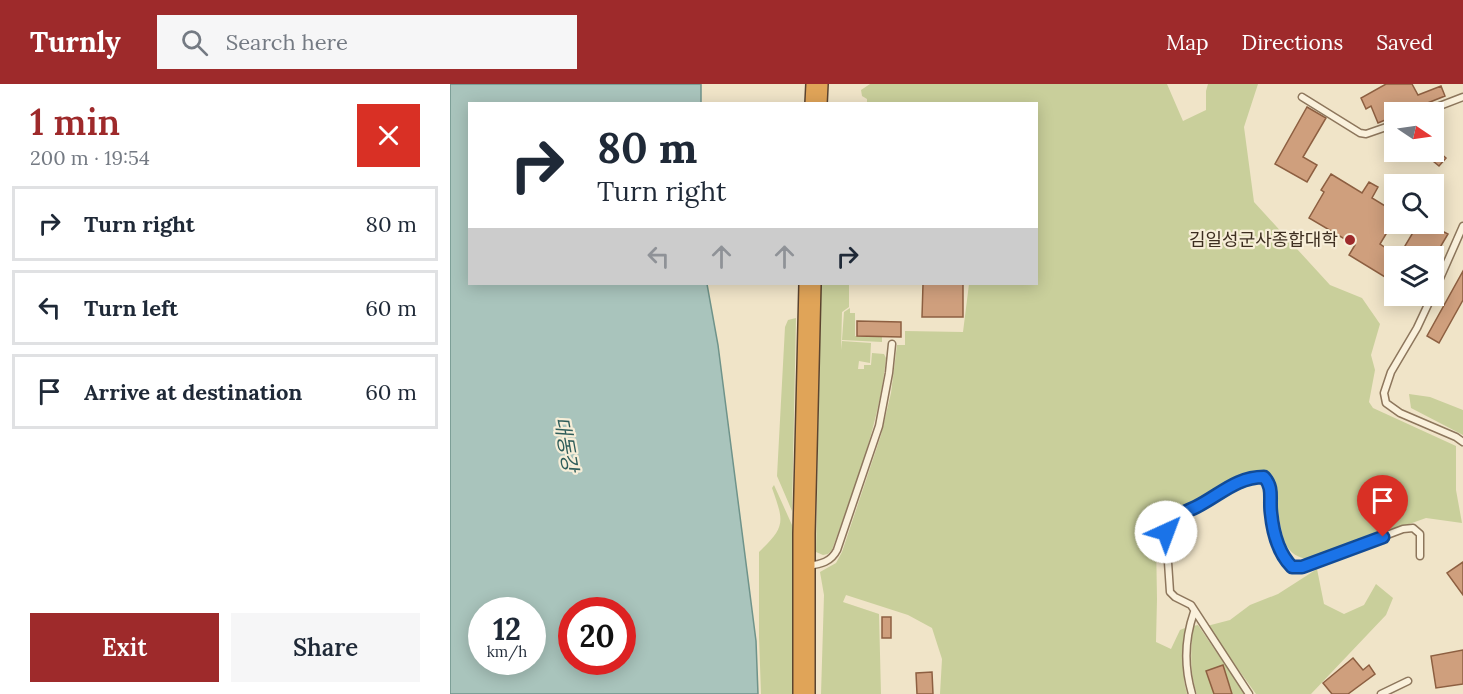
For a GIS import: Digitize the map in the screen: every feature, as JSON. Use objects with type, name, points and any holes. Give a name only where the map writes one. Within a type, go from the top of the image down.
[{"type":"highway","points":[[816,102],[817,84]]},
{"type":"highway","points":[[804,694],[804,567],[810,285]]},
{"type":"lane","points":[[1444,104],[1463,97]]},
{"type":"lane","points":[[1302,98],[1360,133],[1366,134],[1384,128]]},
{"type":"lane","points":[[1444,269],[1463,226]]},
{"type":"lane","points":[[1427,306],[1391,372],[1384,393],[1386,403],[1400,413],[1456,436],[1463,442]]},
{"type":"lane","points":[[804,567],[830,560],[837,550],[879,426],[892,344]]},
{"type":"lane","points":[[1249,694],[1191,605],[1170,592],[1166,532],[1168,523],[1174,517],[1198,506],[1236,482],[1252,477],[1264,477],[1270,484],[1271,513],[1279,549],[1292,567],[1302,567],[1403,529],[1413,528],[1420,534],[1420,556]]},
{"type":"lane","points":[[1192,694],[1188,680],[1187,647],[1194,612]]},
{"type":"lane","points":[[1381,694],[1408,681]]},
{"type":"green space","points":[[870,84],[1167,84],[1183,121],[1206,110],[1208,84],[1258,84],[1244,127],[1254,202],[1330,285],[1362,298],[1380,324],[1371,355],[1375,370],[1369,402],[1373,408],[1456,446],[1456,490],[1462,523],[1426,518],[1311,559],[1302,558],[1295,555],[1285,542],[1273,476],[1266,471],[1257,472],[1229,482],[1168,517],[1156,540],[1156,642],[1171,649],[1180,630],[1185,628],[1184,681],[1187,694],[940,694],[942,659],[932,628],[908,615],[846,595],[843,602],[879,614],[881,694],[821,694],[824,595],[820,572],[836,563],[842,552],[881,435],[891,393],[897,345],[905,345],[905,331],[963,332],[969,285],[1038,285],[1038,102],[867,102],[861,90]]},
{"type":"green space","points":[[821,285],[849,285],[849,307],[842,312],[841,350],[842,341],[871,343],[870,363],[859,361],[858,369],[864,369],[864,365],[871,365],[872,353],[884,354],[886,358],[883,383],[865,455],[832,550],[823,555],[816,552]]},
{"type":"green space","points":[[850,308],[850,313],[855,313],[855,336],[882,337],[882,342],[842,340],[844,312]]},
{"type":"green space","points":[[796,318],[792,511],[777,476],[785,327],[788,320]]},
{"type":"green space","points":[[1409,394],[1430,397],[1463,410],[1463,435],[1411,408]]},
{"type":"green space","points":[[774,485],[792,525],[793,533],[792,694],[761,694],[759,552],[774,536],[780,523],[779,509],[772,488]]},
{"type":"green space","points":[[1317,569],[1324,604],[1344,614],[1364,605],[1376,584],[1393,598],[1386,615],[1311,694],[1256,694],[1207,626],[1230,620],[1250,605],[1278,594]]},
{"type":"green space","points":[[1198,625],[1245,694],[1197,694],[1191,652],[1193,626]]},
{"type":"water","name":"대동강","points":[[450,84],[701,84],[701,102],[468,102],[468,285],[707,285],[718,345],[756,641],[758,694],[450,694]]},
{"type":"building","points":[[1386,84],[1412,84],[1418,95],[1441,86],[1445,96],[1430,102],[1384,102],[1384,121],[1378,123],[1371,106],[1366,109],[1361,98]]},
{"type":"building","points":[[1307,107],[1326,118],[1303,157],[1317,165],[1307,182],[1275,164]]},
{"type":"building","points":[[1331,174],[1362,193],[1369,182],[1378,187],[1372,198],[1384,205],[1384,234],[1386,234],[1380,244],[1384,247],[1384,276],[1349,255],[1355,245],[1309,218],[1324,192],[1321,190]]},
{"type":"building","points":[[1444,232],[1448,234],[1441,246],[1405,246],[1412,234],[1444,234]]},
{"type":"building","points":[[1463,271],[1463,300],[1439,343],[1427,336]]},
{"type":"building","points":[[923,285],[963,285],[963,317],[922,317]]},
{"type":"building","points":[[857,321],[901,322],[901,337],[857,336]]},
{"type":"building","points":[[1463,562],[1463,595],[1447,573]]},
{"type":"building","points":[[882,617],[891,617],[891,638],[882,638]]},
{"type":"building","points":[[1463,650],[1463,684],[1436,688],[1431,656]]},
{"type":"building","points":[[1353,658],[1363,670],[1369,665],[1375,674],[1348,694],[1332,694],[1323,683]]},
{"type":"building","points":[[1223,665],[1232,694],[1214,694],[1206,671]]},
{"type":"building","points":[[932,672],[933,694],[917,694],[916,673]]},
{"type":"place","name":"김일성군사종합대학","points":[[1350,240]]},
{"type":"route","points":[[1166,532],[1168,523],[1174,517],[1198,506],[1236,482],[1252,477],[1264,477],[1270,484],[1271,513],[1279,549],[1292,567],[1302,567],[1383,537]]}]
